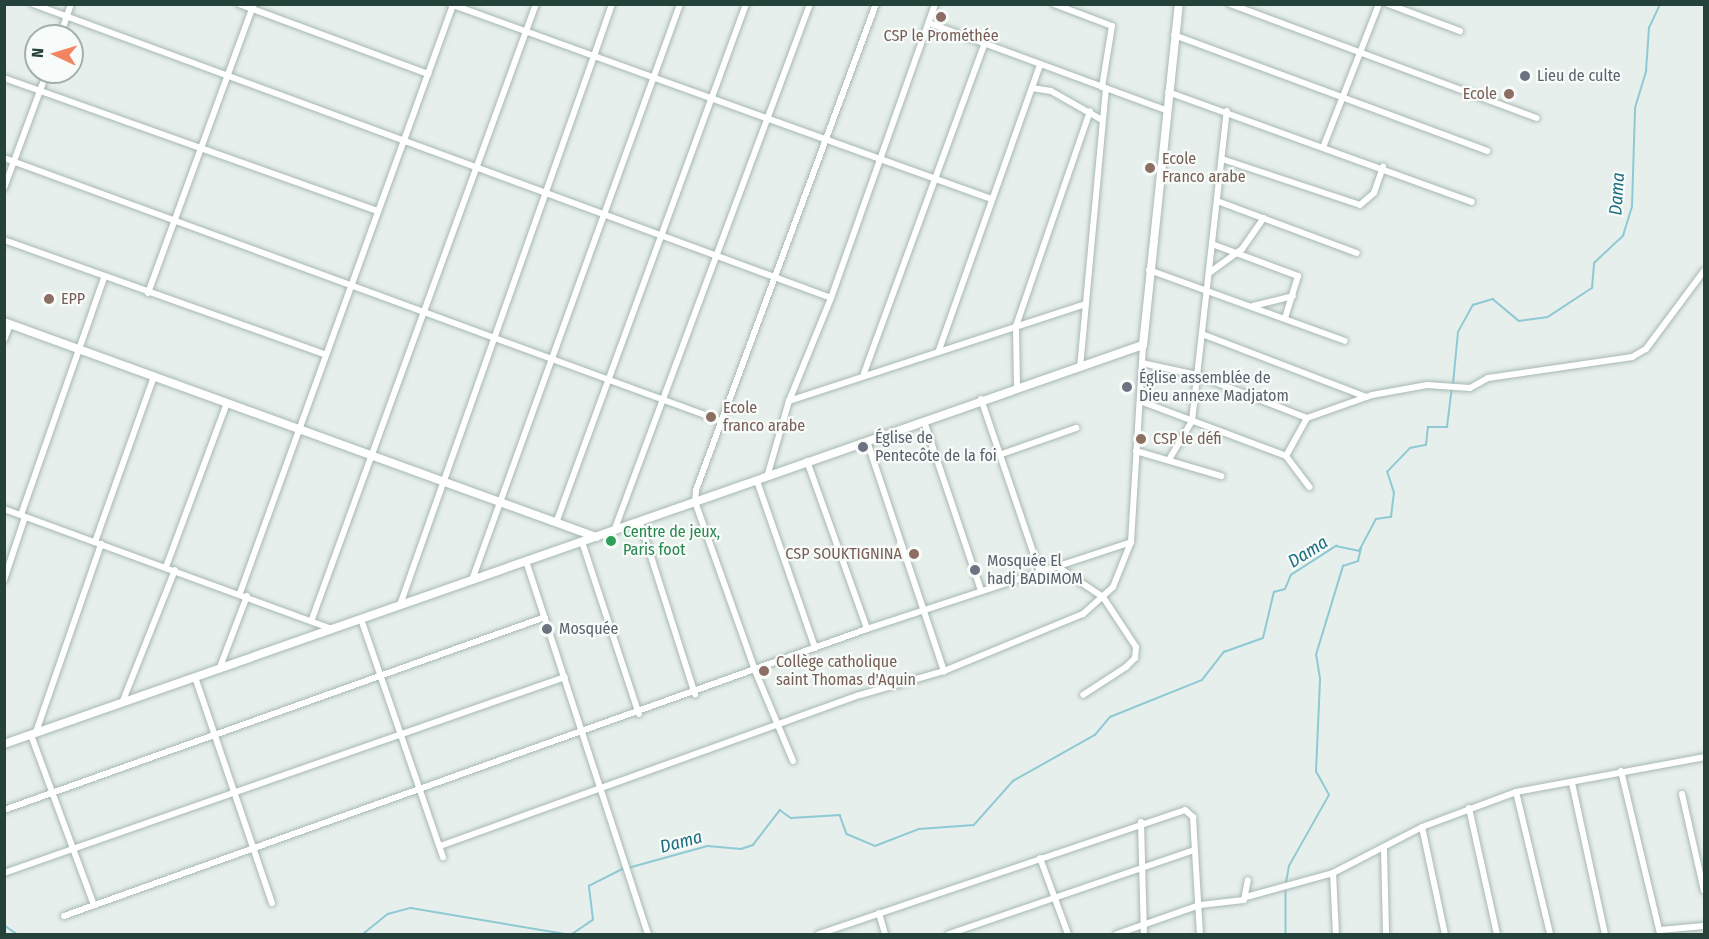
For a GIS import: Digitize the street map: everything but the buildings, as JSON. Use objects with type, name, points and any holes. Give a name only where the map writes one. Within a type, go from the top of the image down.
[{"type":"street","points":[[33,4],[831,298]]},
{"type":"street","points":[[64,24],[71,4]]},
{"type":"street","points":[[239,4],[253,7],[428,74]]},
{"type":"street","points":[[312,620],[370,455],[536,4]]},
{"type":"street","points":[[400,605],[441,481],[612,4]]},
{"type":"street","points":[[472,580],[680,4]]},
{"type":"street","points":[[556,523],[746,4]]},
{"type":"street","points":[[614,531],[666,401],[810,4]]},
{"type":"street","points":[[793,761],[756,673],[695,502],[722,421],[876,4]]},
{"type":"street","points":[[767,477],[789,401],[831,298],[876,160],[935,4]]},
{"type":"street","points":[[1054,4],[1112,26],[1104,87],[1080,368]]},
{"type":"street","points":[[440,846],[778,726],[944,671],[1060,626],[1103,597],[1118,577],[1131,542],[1149,270],[1179,4]]},
{"type":"street","points":[[1324,145],[1379,4]]},
{"type":"street","points":[[1388,4],[1460,31]]},
{"type":"street","points":[[220,667],[297,428],[452,5],[932,182],[991,199]]},
{"type":"street","points":[[1235,5],[1537,118]]},
{"type":"street","points":[[148,293],[253,7]]},
{"type":"street","points":[[929,23],[1166,110]]},
{"type":"street","points":[[1174,35],[1487,151]]},
{"type":"street","points":[[864,373],[932,182],[986,44]]},
{"type":"street","points":[[939,350],[1040,64]]},
{"type":"street","points":[[4,78],[377,211]]},
{"type":"street","points":[[4,188],[43,84]]},
{"type":"street","points":[[1032,88],[1052,91],[1102,120]]},
{"type":"street","points":[[1168,92],[1324,145],[1472,202]]},
{"type":"street","points":[[1017,386],[1016,326],[1090,111]]},
{"type":"street","points":[[1170,458],[1192,421],[1227,111]]},
{"type":"street","points":[[4,158],[424,311],[552,361],[609,379],[722,421]]},
{"type":"street","points":[[1222,159],[1360,206],[1374,193],[1383,167]]},
{"type":"street","points":[[1217,201],[1357,252]]},
{"type":"street","points":[[1209,273],[1236,254],[1264,218]]},
{"type":"street","points":[[4,240],[104,278],[324,354]]},
{"type":"street","points":[[1212,244],[1298,276],[1285,318]]},
{"type":"street","points":[[1149,270],[1207,289],[1345,341]]},
{"type":"street","points":[[1142,363],[1197,375],[1307,418],[1366,398],[1427,385],[1470,388],[1488,378],[1632,357],[1646,349],[1704,271]]},
{"type":"street","points":[[4,580],[23,516],[104,278]]},
{"type":"street","points":[[1252,306],[1293,296]]},
{"type":"street","points":[[789,401],[864,373],[1086,304]]},
{"type":"street","points":[[4,340],[7,323],[596,537]]},
{"type":"street","points":[[1202,334],[1366,398]]},
{"type":"street","points":[[4,744],[757,481],[1017,386],[1080,368],[1143,345]]},
{"type":"street","points":[[94,905],[52,793],[33,733],[154,376]]},
{"type":"street","points":[[980,399],[1040,572]]},
{"type":"street","points":[[1140,401],[1286,456],[1309,487]]},
{"type":"street","points":[[166,567],[227,403]]},
{"type":"street","points":[[1286,456],[1307,418]]},
{"type":"street","points":[[924,421],[981,590]]},
{"type":"street","points":[[999,455],[1076,428]]},
{"type":"street","points":[[867,441],[944,671]]},
{"type":"street","points":[[1136,451],[1170,458],[1221,476]]},
{"type":"street","points":[[807,461],[867,629]]},
{"type":"street","points":[[757,481],[815,648]]},
{"type":"street","points":[[4,509],[332,629]]},
{"type":"street","points":[[640,522],[695,694]]},
{"type":"street","points":[[582,542],[639,714]]},
{"type":"street","points":[[64,916],[756,673],[867,629],[1131,542]]},
{"type":"street","points":[[526,561],[603,787],[648,934]]},
{"type":"street","points":[[1058,567],[1103,597],[1136,653],[1126,667],[1083,695]]},
{"type":"street","points":[[122,703],[175,570]]},
{"type":"street","points":[[4,810],[545,617]]},
{"type":"street","points":[[361,619],[443,857]]},
{"type":"street","points":[[195,677],[272,903]]},
{"type":"street","points":[[4,873],[566,677]]},
{"type":"street","points":[[1116,934],[1200,905],[1246,897],[1333,873],[1384,850],[1422,826],[1516,792],[1572,783],[1622,771],[1704,758]]},
{"type":"street","points":[[1622,771],[1660,932],[1704,926]]},
{"type":"street","points":[[1572,783],[1605,934]]},
{"type":"street","points":[[1516,792],[1550,934]]},
{"type":"street","points":[[1682,794],[1704,891]]},
{"type":"street","points":[[1469,808],[1497,934]]},
{"type":"street","points":[[819,934],[1141,822],[1190,811],[1200,905],[1200,934]]},
{"type":"street","points":[[1141,822],[1140,870],[1144,934]]},
{"type":"street","points":[[1422,826],[1445,934]]},
{"type":"street","points":[[949,934],[1195,850]]},
{"type":"street","points":[[1384,850],[1386,934]]},
{"type":"street","points":[[1040,858],[1068,934]]},
{"type":"street","points":[[1333,873],[1336,934]]},
{"type":"street","points":[[1246,897],[1248,880]]},
{"type":"street","points":[[879,914],[885,934]]},
{"type":"waterway","name":"Dama","points":[[1453,384],[1458,332],[1473,305],[1493,299],[1519,321],[1548,317],[1592,288],[1594,263],[1623,236],[1632,206],[1635,108],[1646,71],[1649,28],[1660,4]]},
{"type":"waterway","name":"Dama","points":[[628,868],[708,846],[741,849],[753,845],[780,810],[791,818],[840,815],[847,834],[875,846],[919,829],[974,825],[1013,781],[1095,735],[1110,717],[1202,680],[1224,652],[1263,638],[1274,592],[1285,589],[1291,575],[1336,546],[1359,551],[1376,519],[1391,517],[1394,493],[1387,472],[1410,448],[1426,445],[1428,427],[1447,427],[1452,389]]},
{"type":"waterway","points":[[1286,883],[1289,866],[1329,795],[1316,772],[1320,679],[1316,655],[1343,566],[1358,561],[1361,548]]},
{"type":"waterway","name":"Dama","points":[[572,934],[593,920],[589,886],[623,869]]},
{"type":"waterway","points":[[1286,888],[1286,934]]},
{"type":"waterway","name":"Dama","points":[[363,934],[388,914],[411,908],[565,934]]},
{"type":"waterway","points":[[4,925],[17,934]]},
{"type":"place","name":"CSP le Prométhée","points":[[941,17]]},
{"type":"place","name":"Lieu de culte","points":[[1525,76]]},
{"type":"place","name":"Ecole","points":[[1509,94]]},
{"type":"place","name":"Ecole Franco arabe","points":[[1150,168]]},
{"type":"place","name":"EPP","points":[[49,299]]},
{"type":"place","name":"Église assemblée de Dieu annexe Madjatom","points":[[1127,387]]},
{"type":"place","name":"Ecole franco arabe","points":[[711,417]]},
{"type":"place","name":"CSP le défi","points":[[1141,439]]},
{"type":"place","name":"Église de Pentecôte de la foi","points":[[863,447]]},
{"type":"place","name":"Centre de jeux, Paris foot","points":[[611,541]]},
{"type":"place","name":"CSP SOUKTIGNINA","points":[[914,554]]},
{"type":"place","name":"Mosquée El hadj BADIMOM","points":[[975,570]]},
{"type":"place","name":"Mosquée","points":[[547,629]]},
{"type":"place","name":"Collège catholique saint Thomas d'Aquin","points":[[764,671]]}]
